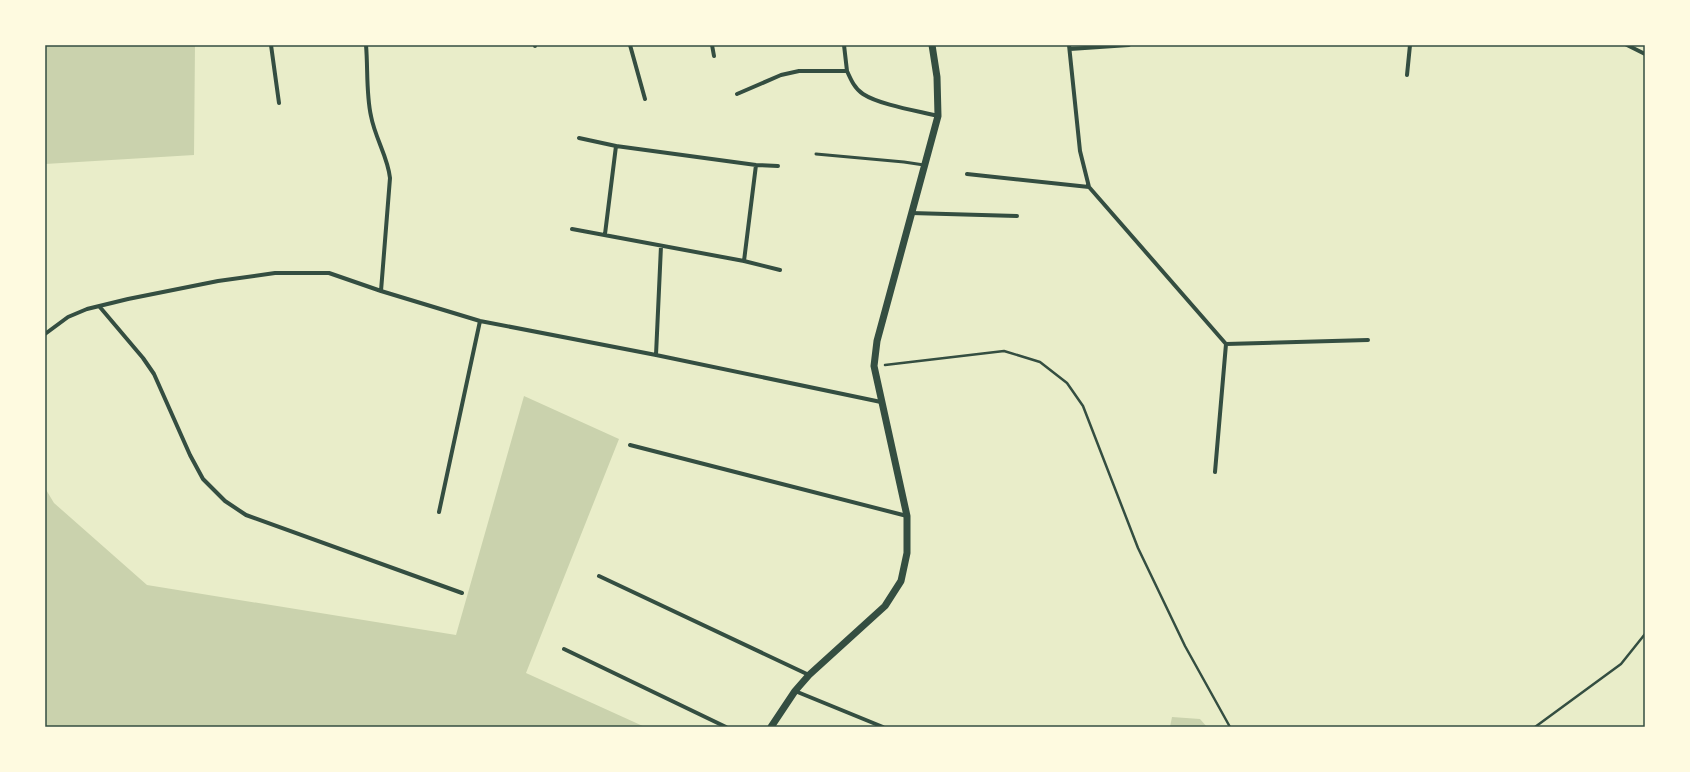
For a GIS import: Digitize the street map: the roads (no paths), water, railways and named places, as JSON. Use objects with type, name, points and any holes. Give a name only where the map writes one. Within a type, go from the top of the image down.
[{"type":"street","points":[[271,45],[280,103]]},
{"type":"street","points":[[630,45],[645,99]]},
{"type":"street","points":[[712,45],[714,56]]},
{"type":"street","points":[[844,45],[847,72],[855,87],[863,94],[880,101],[938,116]]},
{"type":"street","points":[[771,727],[795,691],[809,675],[885,606],[901,581],[907,553],[907,516],[874,366],[877,341],[910,214],[938,116],[937,77],[932,45]]},
{"type":"street","points":[[1129,45],[1069,47],[1080,151],[1089,187],[1226,344],[1215,472]]},
{"type":"street","points":[[1407,75],[1410,45]]},
{"type":"street","points":[[1627,45],[1645,54]]},
{"type":"street","points":[[366,46],[370,116],[389,170],[390,178],[381,291]]},
{"type":"street","points":[[737,94],[781,74],[799,72],[847,72]]},
{"type":"street","points":[[579,138],[616,146],[756,165],[778,166]]},
{"type":"street","points":[[605,234],[616,146]]},
{"type":"street","points":[[744,261],[756,165]]},
{"type":"street","points":[[967,174],[1089,187]]},
{"type":"street","points":[[910,214],[1017,216]]},
{"type":"street","points":[[572,229],[744,261],[780,270]]},
{"type":"street","points":[[656,355],[661,246]]},
{"type":"street","points":[[45,334],[68,317],[99,306],[218,281],[275,273],[329,273],[381,291],[480,321],[656,355],[881,402]]},
{"type":"street","points":[[99,306],[144,358],[154,374],[190,455],[203,480],[224,501],[246,515],[462,593]]},
{"type":"street","points":[[439,512],[480,321]]},
{"type":"street","points":[[1226,344],[1368,340]]},
{"type":"street","points":[[630,445],[907,516]]},
{"type":"street","points":[[599,576],[809,675]]},
{"type":"street","points":[[564,649],[726,727]]},
{"type":"street","points":[[795,691],[883,727]]},
{"type":"lane","points":[[816,154],[904,162],[924,166]]}]
